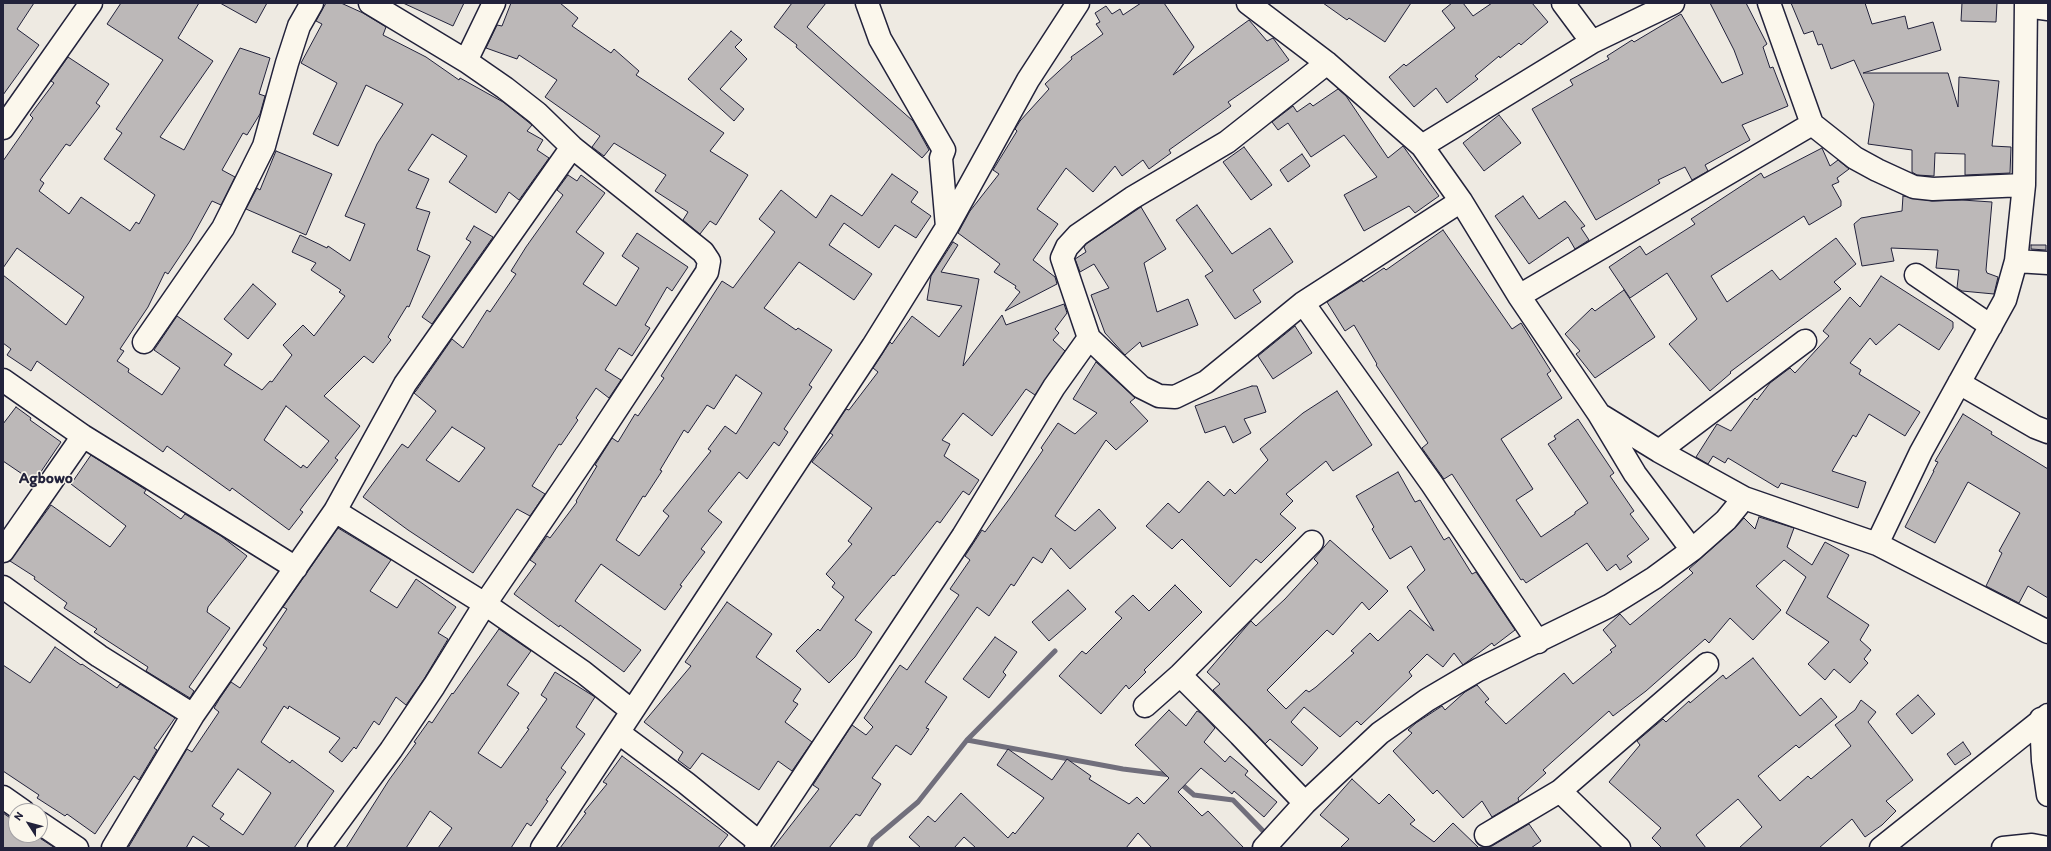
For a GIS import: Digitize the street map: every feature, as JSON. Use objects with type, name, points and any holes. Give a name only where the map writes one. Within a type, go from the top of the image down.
[{"type":"street","points":[[3,128],[91,3]]},
{"type":"street","points":[[144,342],[223,228],[264,146],[299,26],[312,3]]},
{"type":"street","points":[[319,848],[404,731],[485,604],[589,451],[706,272],[709,261],[703,252],[572,146],[537,113],[466,61],[370,3]]},
{"type":"street","points":[[466,61],[494,3]]},
{"type":"street","points":[[867,3],[880,39],[944,150],[941,158],[947,227]]},
{"type":"street","points":[[542,848],[873,346],[947,227],[1028,80],[1078,3]]},
{"type":"street","points":[[1248,3],[1327,63],[1422,146],[1461,201],[1519,296],[1599,414],[1635,474],[1692,550]]},
{"type":"street","points":[[1563,3],[1592,42]]},
{"type":"street","points":[[1422,146],[1592,42],[1673,3]]},
{"type":"street","points":[[1769,3],[1812,124],[1855,158],[1877,170],[1914,186],[1933,189],[2024,185]]},
{"type":"street","points":[[1877,544],[1921,452],[2005,300],[2016,261],[2024,185],[2026,5],[2048,9]]},
{"type":"street","points":[[1327,63],[1227,142],[1132,198],[1078,235],[1067,247],[1062,258],[1089,338],[1141,387],[1159,396],[1175,397],[1206,382],[1303,304],[1461,201]]},
{"type":"street","points":[[1519,296],[1812,124]]},
{"type":"street","points":[[113,848],[193,715],[335,511],[405,384],[572,146]]},
{"type":"street","points":[[2016,261],[2048,263]]},
{"type":"street","points":[[1916,275],[1992,326]]},
{"type":"street","points":[[1303,304],[1432,484],[1538,642]]},
{"type":"street","points":[[619,733],[686,783],[758,845],[964,536],[1054,388],[1089,338]]},
{"type":"street","points":[[1659,451],[1805,341]]},
{"type":"street","points":[[3,380],[83,436],[296,568]]},
{"type":"street","points":[[1959,383],[2035,427],[2048,432]]},
{"type":"street","points":[[1599,414],[1659,451],[1744,498],[1877,544],[2048,632]]},
{"type":"street","points":[[3,551],[83,436]]},
{"type":"street","points":[[1264,848],[1305,803],[1380,733],[1426,700],[1478,670],[1609,606],[1654,578],[1692,550],[1726,520],[1744,498]]},
{"type":"street","points":[[335,511],[485,604],[583,672],[632,711]]},
{"type":"street","points":[[1145,706],[1180,675],[1312,542]]},
{"type":"street","points":[[3,587],[100,656],[193,715]]},
{"type":"street","points":[[1486,835],[1560,791],[1707,664]]},
{"type":"street","points":[[1180,675],[1305,803]]},
{"type":"street","points":[[2044,717],[2047,783]]},
{"type":"street","points":[[1881,848],[2044,717]]},
{"type":"street","points":[[1560,791],[1618,848]]},
{"type":"street","points":[[3,797],[12,803]]},
{"type":"street","points":[[48,828],[77,848]]},
{"type":"street","points":[[2003,848],[2032,845],[2048,848]]},
{"type":"building","points":[[3,3],[34,3],[17,29],[39,45],[3,95]]},
{"type":"building","points":[[121,3],[199,3],[178,38],[213,61],[160,137],[184,150],[240,48],[270,58],[259,94],[265,96],[260,114],[247,135],[243,133],[222,170],[235,177],[221,205],[212,201],[190,241],[168,274],[165,272],[148,307],[120,349],[124,351],[117,361],[129,369],[128,372],[162,395],[180,368],[154,350],[177,316],[232,354],[224,365],[262,390],[270,381],[272,382],[292,355],[283,345],[303,325],[314,336],[345,296],[339,292],[341,290],[311,270],[316,263],[292,252],[300,235],[327,248],[328,246],[350,261],[365,224],[345,216],[377,144],[403,104],[366,85],[338,146],[313,134],[337,83],[301,63],[322,24],[316,21],[326,3],[341,3],[363,13],[386,27],[383,35],[426,57],[459,80],[460,78],[503,102],[532,125],[527,131],[543,140],[537,150],[549,158],[519,200],[509,192],[496,213],[449,182],[467,156],[432,134],[408,170],[429,179],[416,208],[430,212],[417,250],[430,256],[409,307],[407,306],[388,337],[391,340],[373,363],[364,356],[324,396],[360,426],[335,458],[338,460],[300,510],[303,512],[289,530],[232,488],[230,491],[167,446],[163,452],[37,361],[31,371],[7,355],[11,349],[3,343],[3,275],[66,325],[84,297],[17,248],[3,268],[3,161],[33,118],[30,115],[54,83],[51,81],[68,57],[109,84],[96,103],[100,106],[70,146],[66,144],[40,180],[44,183],[39,191],[69,214],[81,197],[130,231],[136,222],[139,224],[155,195],[104,159],[122,133],[116,129],[163,60],[107,24]],"holes":[[[286,406],[329,441],[307,468],[303,465],[301,468],[264,440]]]},
{"type":"building","points":[[220,3],[267,3],[256,23]]},
{"type":"building","points":[[403,3],[464,3],[453,26]]},
{"type":"building","points":[[511,3],[560,3],[578,18],[572,26],[611,53],[614,49],[639,71],[636,75],[724,133],[710,151],[748,175],[716,225],[710,221],[700,234],[683,220],[688,212],[655,191],[666,175],[614,143],[604,156],[592,147],[600,136],[545,97],[557,80],[519,55],[517,59],[486,48],[497,25],[502,26]]},
{"type":"building","points":[[792,3],[826,3],[807,27],[913,121],[929,150],[922,158],[796,47],[797,45],[774,27]]},
{"type":"building","points":[[1141,3],[1164,3],[1194,47],[1173,75],[1249,20],[1267,41],[1273,38],[1289,60],[1228,102],[1231,106],[1169,150],[1171,153],[1149,169],[1143,160],[1122,176],[1115,166],[1093,192],[1066,168],[1037,209],[1058,224],[1033,260],[1055,277],[1057,284],[1005,311],[1020,292],[1015,288],[1016,286],[994,272],[1000,264],[958,233],[970,211],[999,174],[993,170],[1017,131],[1015,129],[1020,121],[1049,89],[1045,84],[1072,59],[1071,57],[1103,34],[1096,24],[1100,22],[1095,13],[1106,6],[1112,14],[1120,9],[1123,15]]},
{"type":"building","points":[[1323,3],[1411,3],[1385,42],[1349,18],[1347,20]]},
{"type":"building","points":[[1452,3],[1463,3],[1473,16],[1492,3],[1532,3],[1548,22],[1521,45],[1519,43],[1500,58],[1499,56],[1475,76],[1478,79],[1447,103],[1436,88],[1414,107],[1389,77],[1404,64],[1406,66],[1455,28],[1442,11]]},
{"type":"building","points":[[1710,3],[1746,3],[1767,44],[1763,47],[1770,68],[1773,67],[1788,106],[1742,125],[1750,140],[1705,165],[1708,171],[1692,180],[1685,167],[1658,180],[1660,183],[1596,220],[1532,109],[1573,85],[1570,80],[1609,59],[1607,56],[1632,40],[1634,42],[1681,14],[1722,83],[1743,74],[1734,50]]},
{"type":"building","points":[[1791,3],[1865,3],[1872,24],[1905,16],[1908,29],[1933,22],[1941,50],[1863,73],[1948,73],[1958,107],[1959,77],[1999,81],[1992,146],[2011,147],[2010,173],[1965,175],[1965,154],[1935,153],[1934,176],[1917,175],[1912,172],[1912,150],[1868,144],[1874,104],[1854,60],[1831,69],[1822,44],[1818,45],[1813,31],[1804,34]]},
{"type":"building","points":[[1962,3],[1997,3],[1996,22],[1961,21]]},
{"type":"building","points":[[731,31],[742,40],[735,47],[747,59],[720,89],[744,109],[734,121],[688,79]]},
{"type":"building","points":[[1338,89],[1346,96],[1388,158],[1403,146],[1439,196],[1415,213],[1409,206],[1364,231],[1344,195],[1377,177],[1344,135],[1311,157],[1288,123],[1278,130],[1272,122],[1293,106],[1297,112],[1310,103],[1313,106]]},
{"type":"building","points":[[1499,115],[1521,143],[1484,171],[1463,143]]},
{"type":"building","points":[[1244,147],[1272,185],[1251,200],[1223,162]]},
{"type":"building","points":[[1822,148],[1830,166],[1838,160],[1849,169],[1837,178],[1839,182],[1832,185],[1841,201],[1841,206],[1809,225],[1804,216],[1711,276],[1727,302],[1772,270],[1780,280],[1836,238],[1856,264],[1834,282],[1841,289],[1730,372],[1731,373],[1710,391],[1669,344],[1697,319],[1667,273],[1630,298],[1609,267],[1640,246],[1646,255],[1695,224],[1691,219],[1761,173],[1764,178]]},
{"type":"building","points":[[276,151],[332,174],[306,235],[246,209],[257,188],[260,190]]},
{"type":"building","points":[[1302,154],[1310,166],[1288,182],[1280,170]]},
{"type":"building","points":[[892,174],[918,192],[911,202],[931,216],[916,238],[895,225],[879,248],[844,223],[829,245],[872,274],[854,300],[799,262],[764,308],[796,330],[798,328],[832,350],[809,385],[812,387],[784,429],[788,432],[779,446],[774,442],[747,479],[739,472],[708,511],[722,522],[701,549],[705,552],[680,585],[682,586],[665,610],[601,564],[575,601],[641,650],[624,672],[560,625],[559,627],[514,594],[536,564],[530,560],[547,536],[550,538],[577,502],[576,501],[597,466],[595,465],[612,438],[618,442],[635,414],[638,416],[664,378],[661,376],[722,281],[733,288],[775,232],[759,219],[781,190],[816,218],[831,195],[862,216]],"holes":[[[736,375],[762,393],[736,434],[725,426],[708,449],[711,451],[663,511],[669,516],[639,556],[616,540],[643,496],[645,497],[662,471],[660,470],[684,430],[688,433],[707,405],[714,409]]]},
{"type":"building","points":[[568,175],[577,181],[581,175],[605,193],[576,232],[604,253],[583,284],[616,306],[639,268],[622,256],[637,233],[688,267],[672,291],[667,287],[645,325],[650,328],[632,356],[619,348],[605,370],[621,380],[609,398],[596,388],[576,418],[578,420],[561,445],[559,444],[532,486],[545,494],[530,516],[517,509],[473,573],[408,530],[363,497],[402,444],[408,448],[436,411],[414,393],[452,339],[463,348],[487,310],[490,312],[516,274],[511,271],[563,195],[557,190]],"holes":[[[452,427],[485,448],[459,482],[426,460]]]},
{"type":"building","points":[[1523,196],[1539,219],[1565,201],[1585,226],[1581,228],[1589,240],[1575,249],[1568,237],[1529,264],[1495,216]]},
{"type":"building","points":[[1903,196],[1932,201],[1962,200],[1992,202],[1986,270],[1987,273],[1998,277],[1994,294],[1962,291],[1957,288],[1959,270],[1936,268],[1938,250],[1891,248],[1894,261],[1862,266],[1854,224],[1861,218],[1902,211]]},
{"type":"building","points":[[1197,205],[1232,254],[1270,228],[1293,262],[1253,290],[1261,302],[1235,319],[1205,276],[1213,271],[1176,220]]},
{"type":"building","points":[[1141,207],[1166,249],[1144,263],[1157,312],[1188,299],[1198,325],[1142,347],[1140,342],[1125,355],[1105,333],[1091,295],[1109,288],[1094,264],[1080,272],[1075,259],[1086,252],[1084,247],[1086,244]]},
{"type":"building","points":[[474,226],[493,237],[432,324],[422,317],[471,242],[466,239]]},
{"type":"building","points":[[1443,230],[1512,329],[1521,323],[1551,371],[1547,374],[1562,398],[1501,439],[1533,489],[1516,500],[1541,537],[1575,514],[1575,512],[1588,503],[1548,444],[1556,439],[1554,436],[1578,419],[1614,473],[1610,476],[1634,511],[1630,514],[1649,539],[1627,556],[1632,562],[1620,570],[1616,564],[1607,571],[1587,543],[1526,583],[1523,579],[1521,580],[1452,474],[1444,479],[1422,448],[1428,443],[1376,365],[1377,364],[1354,325],[1345,331],[1327,302],[1362,280],[1363,282],[1384,268],[1386,270]]},
{"type":"building","points":[[953,242],[958,245],[941,272],[979,279],[963,366],[1002,315],[1006,325],[1064,304],[1067,313],[1055,329],[1059,333],[1053,340],[1065,351],[1035,395],[1026,389],[992,436],[963,413],[942,440],[950,444],[944,456],[979,480],[969,495],[963,491],[940,523],[937,521],[894,576],[893,575],[855,620],[872,632],[855,657],[829,683],[796,651],[818,629],[820,631],[844,597],[832,587],[835,583],[826,574],[852,544],[848,541],[872,508],[812,462],[833,435],[830,433],[846,409],[849,410],[878,372],[873,368],[890,342],[892,344],[912,316],[939,337],[962,306],[927,300],[931,276]]},
{"type":"building","points":[[2031,245],[2046,245],[2046,250],[2031,249]]},
{"type":"building","points":[[1881,276],[1953,322],[1953,328],[1939,350],[1899,324],[1876,345],[1870,338],[1850,363],[1861,370],[1859,374],[1920,412],[1905,436],[1869,414],[1856,437],[1853,435],[1832,471],[1866,482],[1858,508],[1781,483],[1778,488],[1728,458],[1725,463],[1713,456],[1708,464],[1696,457],[1717,424],[1731,431],[1755,398],[1757,400],[1770,383],[1790,368],[1795,373],[1829,336],[1823,331],[1850,297],[1860,307]]},
{"type":"building","points":[[253,284],[276,304],[248,339],[224,319]]},
{"type":"building","points":[[1624,290],[1655,337],[1595,378],[1576,354],[1580,351],[1565,334],[1592,308],[1595,311]]},
{"type":"building","points":[[1295,326],[1312,353],[1273,379],[1258,356]]},
{"type":"building","points":[[1096,362],[1135,398],[1130,402],[1148,421],[1116,450],[1106,440],[1055,516],[1075,531],[1099,509],[1116,528],[1070,569],[1051,548],[1042,563],[1033,557],[1014,586],[1011,584],[989,616],[977,607],[925,682],[947,697],[926,728],[929,729],[911,755],[896,745],[872,778],[881,784],[860,816],[856,814],[829,848],[773,848],[819,789],[813,785],[852,725],[866,735],[873,727],[864,718],[900,665],[907,670],[959,595],[950,589],[970,560],[965,556],[982,530],[985,532],[1010,498],[1043,450],[1041,448],[1058,423],[1075,434],[1097,413],[1073,399]]},
{"type":"building","points":[[1252,386],[1257,386],[1266,412],[1244,419],[1251,433],[1233,443],[1225,426],[1205,433],[1195,406]]},
{"type":"building","points":[[1337,391],[1372,445],[1333,471],[1326,461],[1286,494],[1293,501],[1280,514],[1296,528],[1261,563],[1256,559],[1230,587],[1182,539],[1172,549],[1146,526],[1168,503],[1179,513],[1208,481],[1224,496],[1230,489],[1235,494],[1268,460],[1260,449],[1303,413]]},
{"type":"building","points":[[16,407],[31,418],[30,420],[61,442],[34,482],[3,461],[3,424]]},
{"type":"building","points":[[1963,414],[1992,432],[1991,434],[2048,469],[2048,598],[2028,586],[2019,603],[1986,586],[2002,553],[1999,551],[2020,513],[1968,482],[1935,543],[1905,527],[1934,471],[1938,462],[1935,461]]},
{"type":"building","points":[[91,455],[146,490],[144,493],[181,519],[185,514],[221,536],[247,556],[208,607],[207,612],[230,628],[189,687],[194,691],[190,698],[146,671],[148,667],[94,632],[97,629],[64,608],[67,603],[34,579],[35,577],[10,561],[51,505],[110,547],[126,526],[71,484]]},
{"type":"building","points":[[1398,472],[1415,502],[1420,500],[1444,540],[1449,537],[1472,574],[1476,572],[1515,630],[1494,646],[1492,643],[1463,665],[1454,653],[1443,667],[1427,654],[1409,672],[1412,676],[1380,707],[1361,725],[1357,721],[1340,737],[1304,707],[1291,722],[1318,748],[1302,766],[1270,739],[1265,744],[1213,690],[1220,684],[1207,672],[1251,621],[1256,626],[1285,599],[1318,563],[1314,559],[1330,540],[1388,591],[1369,610],[1362,602],[1333,635],[1327,630],[1267,690],[1286,709],[1306,690],[1309,692],[1316,687],[1354,653],[1351,651],[1370,633],[1378,641],[1410,610],[1434,631],[1407,587],[1425,570],[1411,546],[1390,559],[1372,529],[1374,527],[1356,496]]},
{"type":"building","points":[[1759,517],[1794,528],[1787,547],[1812,565],[1825,542],[1849,555],[1827,597],[1869,625],[1860,640],[1871,650],[1864,659],[1868,663],[1850,683],[1834,669],[1825,680],[1808,664],[1829,642],[1786,613],[1806,577],[1784,560],[1756,586],[1781,610],[1753,640],[1730,618],[1709,643],[1705,639],[1646,691],[1613,716],[1609,711],[1543,770],[1546,773],[1518,798],[1519,801],[1492,817],[1482,801],[1463,818],[1437,790],[1433,794],[1393,751],[1412,733],[1408,730],[1416,723],[1442,706],[1445,710],[1465,692],[1477,685],[1489,699],[1485,702],[1506,724],[1564,673],[1573,684],[1612,652],[1610,650],[1616,646],[1603,630],[1620,614],[1630,625],[1693,573],[1689,569],[1734,529],[1744,518],[1755,529]]},
{"type":"building","points":[[338,528],[391,560],[370,591],[397,608],[416,579],[456,607],[438,633],[448,639],[424,679],[406,705],[396,697],[379,725],[374,721],[356,749],[354,747],[342,762],[329,752],[340,738],[289,706],[288,709],[284,706],[261,742],[290,763],[292,760],[334,791],[294,848],[211,848],[193,836],[186,848],[128,848],[187,749],[192,752],[219,712],[214,708],[231,682],[240,688],[267,648],[263,645],[287,609],[283,607]],"holes":[[[238,769],[271,793],[243,835],[220,819],[224,814],[212,806]]]},
{"type":"building","points":[[1175,585],[1202,612],[1144,670],[1146,672],[1129,689],[1126,685],[1101,714],[1059,676],[1082,651],[1086,654],[1122,618],[1115,612],[1133,595],[1149,611]]},
{"type":"building","points":[[1068,590],[1086,609],[1049,641],[1032,622]]},
{"type":"building","points":[[727,602],[772,634],[756,657],[801,689],[793,701],[798,704],[785,722],[812,742],[792,771],[778,761],[759,790],[702,753],[690,769],[678,760],[683,752],[644,722],[691,666],[685,662]]},
{"type":"building","points":[[499,629],[531,651],[507,685],[519,693],[478,753],[501,768],[529,729],[527,728],[547,699],[541,695],[555,672],[595,697],[576,727],[585,734],[561,768],[566,772],[546,800],[548,801],[531,826],[527,823],[511,848],[438,848],[452,828],[430,811],[406,848],[346,848],[389,780],[416,743],[414,742],[429,721],[432,723]]},
{"type":"building","points":[[995,637],[1017,652],[1003,672],[1006,675],[989,698],[963,679]]},
{"type":"building","points":[[55,647],[117,688],[120,684],[175,718],[154,748],[157,750],[139,780],[134,776],[95,834],[67,814],[65,816],[48,805],[48,803],[45,803],[37,798],[39,795],[3,771],[3,665],[30,683]]},
{"type":"building","points":[[1753,658],[1800,716],[1821,698],[1837,717],[1799,748],[1796,745],[1758,776],[1780,801],[1808,776],[1811,779],[1851,746],[1835,725],[1855,710],[1861,700],[1876,712],[1868,722],[1913,780],[1886,801],[1896,811],[1882,825],[1865,837],[1852,819],[1819,848],[1739,848],[1762,827],[1738,799],[1696,835],[1706,848],[1662,848],[1652,838],[1661,828],[1609,782],[1640,745],[1637,741],[1663,719],[1666,722],[1689,701],[1690,703],[1723,675],[1726,679]]},
{"type":"building","points":[[1918,695],[1935,714],[1912,734],[1896,714]]},
{"type":"building","points":[[1169,710],[1186,726],[1197,711],[1201,713],[1215,728],[1204,742],[1225,762],[1230,756],[1248,771],[1245,775],[1277,802],[1264,817],[1234,791],[1232,794],[1201,768],[1178,792],[1202,816],[1208,811],[1244,848],[1152,848],[1138,833],[1126,848],[976,848],[964,837],[954,848],[921,848],[909,837],[928,816],[935,822],[961,793],[1008,838],[1013,832],[1015,834],[1044,798],[997,765],[1008,749],[1052,780],[1067,759],[1091,776],[1089,779],[1129,804],[1137,797],[1144,804],[1169,778],[1135,745]]},
{"type":"building","points":[[1963,742],[1971,754],[1955,765],[1947,754]]},
{"type":"building","points":[[622,756],[728,835],[718,848],[560,848],[586,813],[584,812],[607,784],[603,782]]},
{"type":"building","points":[[1352,779],[1379,804],[1389,794],[1415,820],[1410,824],[1434,842],[1453,823],[1479,848],[1340,848],[1349,839],[1320,815]]},
{"type":"building","points":[[3,813],[8,816],[8,843],[47,843],[55,848],[3,848]]},
{"type":"building","points":[[1529,824],[1541,841],[1531,848],[1479,848],[1492,846]]},
{"type":"waterway","points":[[869,848],[873,840],[918,802],[967,740],[1055,651]]},
{"type":"waterway","points":[[967,740],[1123,769],[1171,775]]},
{"type":"waterway","points":[[1179,782],[1194,795],[1233,800],[1268,836]]},
{"type":"district","name":"Agbowo","points":[[46,479]]}]
